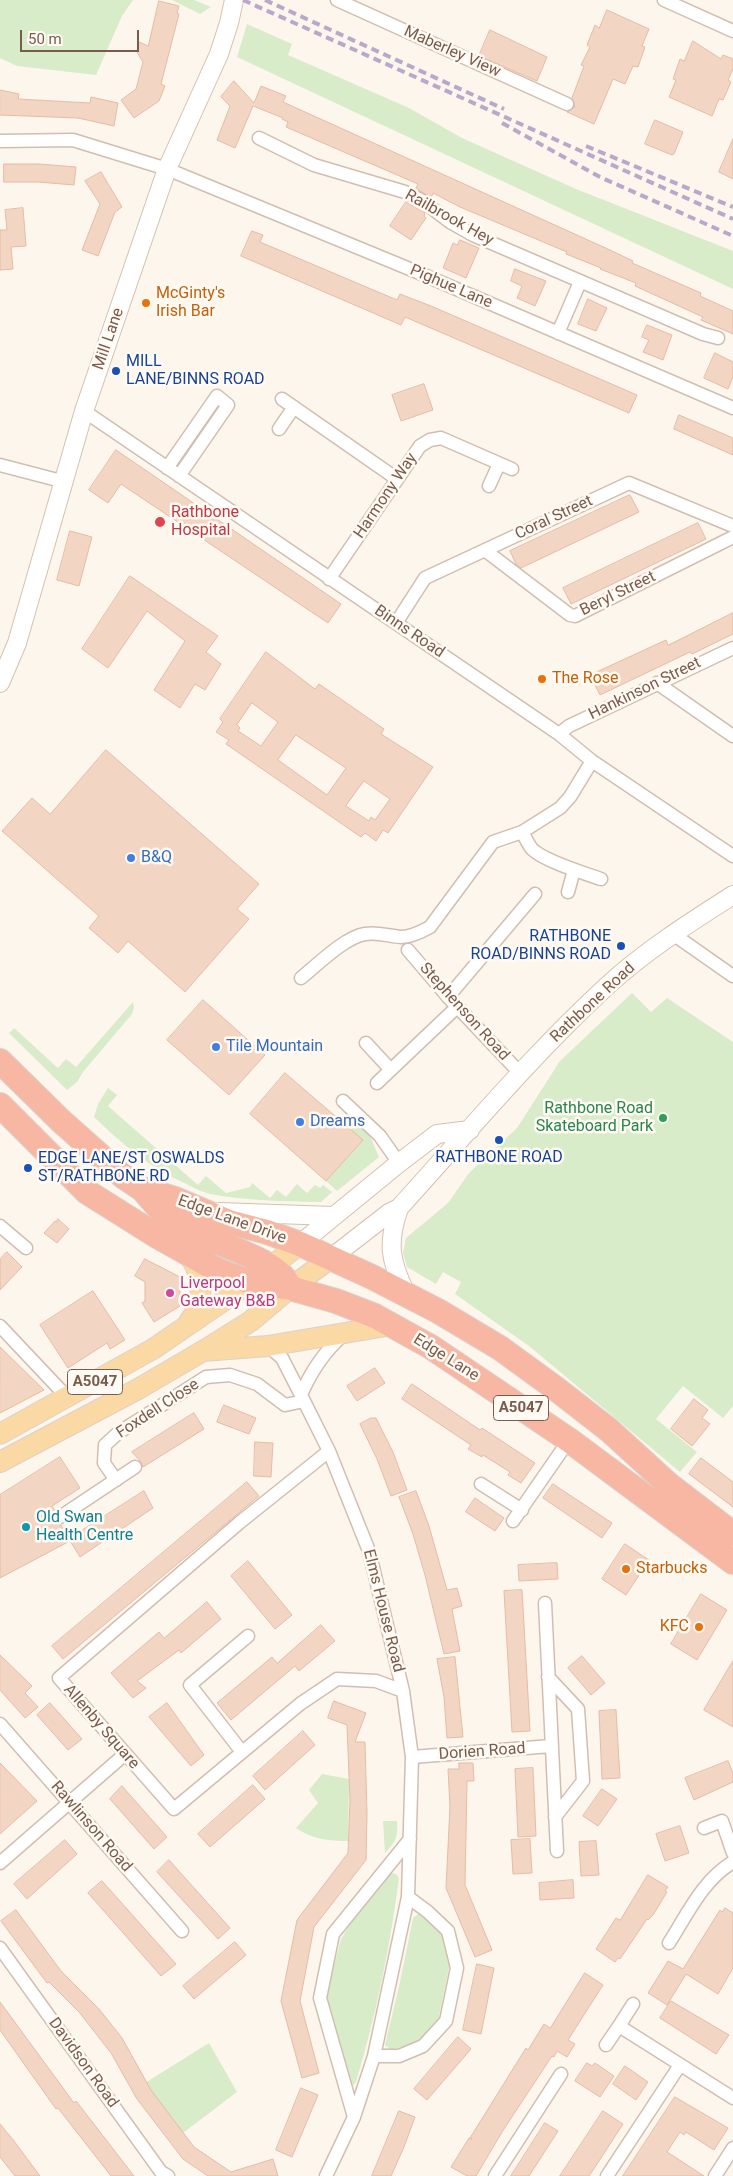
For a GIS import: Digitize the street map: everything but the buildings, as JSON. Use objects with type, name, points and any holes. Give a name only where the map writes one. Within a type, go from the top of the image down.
[{"type":"highway","name":"Edge Lane Drive","points":[[0,1060],[62,1121],[124,1177],[142,1189],[175,1199],[229,1222],[267,1232],[300,1244],[331,1258]]},
{"type":"highway","points":[[0,1105],[87,1192],[189,1255],[219,1270],[251,1282],[290,1288]]},
{"type":"highway","points":[[142,1189],[174,1222],[190,1231],[252,1256],[271,1267],[285,1280],[290,1288]]},
{"type":"highway","name":"A5047","points":[[331,1258],[405,1292],[480,1336],[555,1388],[609,1430],[668,1484],[733,1534]]},
{"type":"highway","name":"Edge Lane","points":[[290,1288],[336,1301],[375,1316],[431,1347],[569,1440],[733,1562]]},
{"type":"main road","name":"Mill Lane","points":[[0,683],[17,643],[84,411],[167,169],[219,54],[232,8]]},
{"type":"main road","name":"Rathbone Road","points":[[331,1258],[389,1213],[399,1208],[520,1073],[607,986],[673,934],[733,895]]},
{"type":"main road","points":[[300,1244],[437,1134],[470,1130]]},
{"type":"main road","points":[[399,1208],[395,1220],[391,1255],[405,1292]]},
{"type":"main road","points":[[204,1212],[271,1216],[333,1216]]},
{"type":"main road","name":"A5047","points":[[0,1434],[153,1349],[251,1282],[300,1244]]},
{"type":"main road","points":[[187,1326],[199,1306],[202,1292],[197,1269],[189,1255]]},
{"type":"main road","name":"A5047","points":[[0,1462],[203,1351],[251,1321],[290,1288],[331,1258]]},
{"type":"main road","points":[[203,1351],[268,1346],[392,1325]]},
{"type":"main road","name":"A5047","points":[[103,1377],[116,1399]]},
{"type":"street","name":"Maberley View","points":[[336,0],[567,104]]},
{"type":"street","points":[[664,0],[733,31]]},
{"type":"street","points":[[276,146],[281,134]]},
{"type":"street","name":"Railbrook Hey","points":[[259,138],[314,165],[405,192],[421,200],[450,222],[473,235],[703,334],[718,338]]},
{"type":"street","name":"Pighue Lane","points":[[0,141],[74,140],[167,169],[417,272],[733,408]]},
{"type":"street","points":[[558,333],[580,282]]},
{"type":"street","points":[[167,468],[217,396],[228,405],[179,476]]},
{"type":"street","points":[[282,399],[397,479]]},
{"type":"street","points":[[279,428],[294,407]]},
{"type":"street","name":"Binns Road","points":[[84,411],[559,734],[592,761],[733,856]]},
{"type":"street","name":"Harmony Way","points":[[329,579],[420,446],[430,440],[441,438],[512,469]]},
{"type":"street","points":[[489,486],[499,464]]},
{"type":"street","points":[[0,465],[65,482]]},
{"type":"street","name":"Coral Street","points":[[396,623],[425,578],[629,483],[733,526]]},
{"type":"street","name":"Beryl Street","points":[[486,551],[538,592],[570,615],[575,616],[733,537]]},
{"type":"street","name":"Hankinson Street","points":[[559,734],[569,726],[733,648]]},
{"type":"street","points":[[657,683],[733,736]]},
{"type":"street","points":[[301,978],[351,939],[364,934],[380,933],[402,937],[417,934],[430,928],[493,842],[522,832],[560,808],[570,797],[592,761]]},
{"type":"street","points":[[522,832],[533,849],[539,854],[574,870],[601,879]]},
{"type":"street","points":[[568,892],[574,870]]},
{"type":"street","points":[[448,997],[535,894]]},
{"type":"street","points":[[673,934],[733,976]]},
{"type":"street","name":"Stephenson Road","points":[[408,950],[457,1007],[520,1073]]},
{"type":"street","points":[[377,1083],[457,1007]]},
{"type":"street","points":[[366,1043],[390,1069]]},
{"type":"street","points":[[343,1101],[380,1136],[399,1163]]},
{"type":"street","points":[[0,1226],[26,1248]]},
{"type":"street","points":[[0,1326],[67,1397]]},
{"type":"street","points":[[303,1398],[316,1364],[328,1348],[346,1332]]},
{"type":"street","name":"Elms House Road","points":[[268,1346],[282,1358],[303,1398],[329,1451],[369,1551],[404,1691],[412,1757],[408,1897],[374,2056],[354,2117],[326,2176]]},
{"type":"street","name":"Foxdell Close","points":[[116,1480],[104,1463],[105,1445],[118,1433],[206,1377],[230,1376],[257,1384],[285,1405],[303,1398]]},
{"type":"street","points":[[513,1521],[569,1440]]},
{"type":"street","name":"Allenby Square","points":[[329,1451],[239,1523],[59,1678],[124,1755],[174,1809],[300,1704],[337,1679],[376,1681],[404,1691]]},
{"type":"street","points":[[60,1517],[134,1468]]},
{"type":"street","points":[[481,1484],[522,1510]]},
{"type":"street","points":[[545,1603],[557,1851]]},
{"type":"street","points":[[242,1752],[190,1686],[248,1636]]},
{"type":"street","points":[[548,1677],[578,1709],[583,1781],[555,1817]]},
{"type":"street","name":"Rawlinson Road","points":[[0,1724],[182,1931]]},
{"type":"street","name":"Dorien Road","points":[[412,1757],[551,1746]]},
{"type":"street","points":[[0,1863],[124,1755]]},
{"type":"street","points":[[704,1828],[728,1819],[733,1853]]},
{"type":"street","points":[[354,2117],[320,1998],[331,1943],[333,1934],[410,1839]]},
{"type":"street","points":[[669,1943],[704,1886],[720,1870],[733,1862]]},
{"type":"street","points":[[374,2056],[399,2056],[423,2046],[446,2021],[457,1968],[448,1931],[428,1912],[408,1897]]},
{"type":"street","name":"Davidson Road","points":[[0,1948],[161,2172],[168,2176]]},
{"type":"street","points":[[606,2045],[633,2004]]},
{"type":"street","points":[[619,2026],[733,2098]]},
{"type":"street","points":[[608,2176],[680,2065]]},
{"type":"street","points":[[495,2176],[561,2074]]},
{"type":"street","points":[[715,2176],[733,2148]]},
{"type":"green space","points":[[0,0],[133,0],[122,16],[96,75],[17,66],[0,58]]},
{"type":"green space","points":[[172,0],[194,0],[211,7],[200,14]]},
{"type":"green space","points":[[247,24],[292,44],[288,55],[409,108],[462,138],[576,189],[733,251],[733,289],[237,57]]},
{"type":"green space","points":[[632,993],[651,1012],[667,998],[733,1042],[733,1406],[723,1418],[683,1386],[656,1419],[697,1452],[680,1472],[529,1346],[455,1294],[461,1282],[443,1272],[436,1284],[407,1267],[403,1253],[406,1238],[448,1203],[469,1173],[517,1128],[560,1061]]},
{"type":"green space","points":[[133,1002],[132,1014],[83,1072],[77,1082],[67,1090],[9,1033],[14,1028],[58,1068],[66,1059],[76,1067]]},
{"type":"green space","points":[[108,1088],[117,1095],[108,1106],[198,1185],[206,1176],[226,1193],[250,1187],[252,1183],[270,1198],[277,1190],[286,1197],[297,1184],[307,1193],[315,1185],[320,1188],[323,1185],[332,1192],[321,1202],[237,1198],[210,1194],[196,1189],[146,1161],[94,1117],[98,1104]]},
{"type":"green space","points":[[358,1122],[370,1136],[379,1157],[337,1191],[326,1181],[362,1141],[351,1130]]},
{"type":"green space","points":[[322,1774],[349,1779],[348,1841],[321,1839],[308,1835],[296,1828],[318,1803],[309,1790]]},
{"type":"green space","points":[[383,1821],[397,1821],[396,1839],[385,1853]]},
{"type":"green space","points":[[391,1873],[396,1874],[399,1878],[387,1956],[370,2032],[356,2082],[352,2087],[326,1996],[341,1939],[380,1876],[386,1876]]},
{"type":"green space","points":[[418,1914],[423,1915],[442,1933],[450,1963],[438,2021],[419,2041],[391,2050],[385,2045],[413,1918]]},
{"type":"green space","points":[[209,2043],[237,2092],[183,2133],[145,2083]]},
{"type":"railway","points":[[243,0],[733,219]]},
{"type":"railway","points":[[265,0],[504,109]]},
{"type":"railway","points":[[502,123],[600,177],[733,236]]},
{"type":"railway","points":[[586,146],[733,207]]},
{"type":"place","name":"McGinty's Irish Bar","points":[[146,303]]},
{"type":"place","name":"MILL LANE/BINNS ROAD","points":[[116,371]]},
{"type":"place","name":"Rathbone Hospital","points":[[160,522]]},
{"type":"place","name":"The Rose","points":[[542,679]]},
{"type":"place","name":"B&Q","points":[[131,858]]},
{"type":"place","name":"RATHBONE ROAD/BINNS ROAD","points":[[621,946]]},
{"type":"place","name":"Tile Mountain","points":[[216,1047]]},
{"type":"place","name":"Rathbone Road Skateboard Park","points":[[663,1118]]},
{"type":"place","name":"Dreams","points":[[300,1122]]},
{"type":"place","name":"RATHBONE ROAD","points":[[499,1140]]},
{"type":"place","name":"EDGE LANE/ST OSWALDS ST/RATHBONE RD","points":[[28,1168]]},
{"type":"place","name":"Liverpool Gateway B&B","points":[[170,1293]]},
{"type":"place","name":"Old Swan Health Centre","points":[[26,1527]]},
{"type":"place","name":"Starbucks","points":[[626,1569]]},
{"type":"place","name":"KFC","points":[[699,1627]]}]
